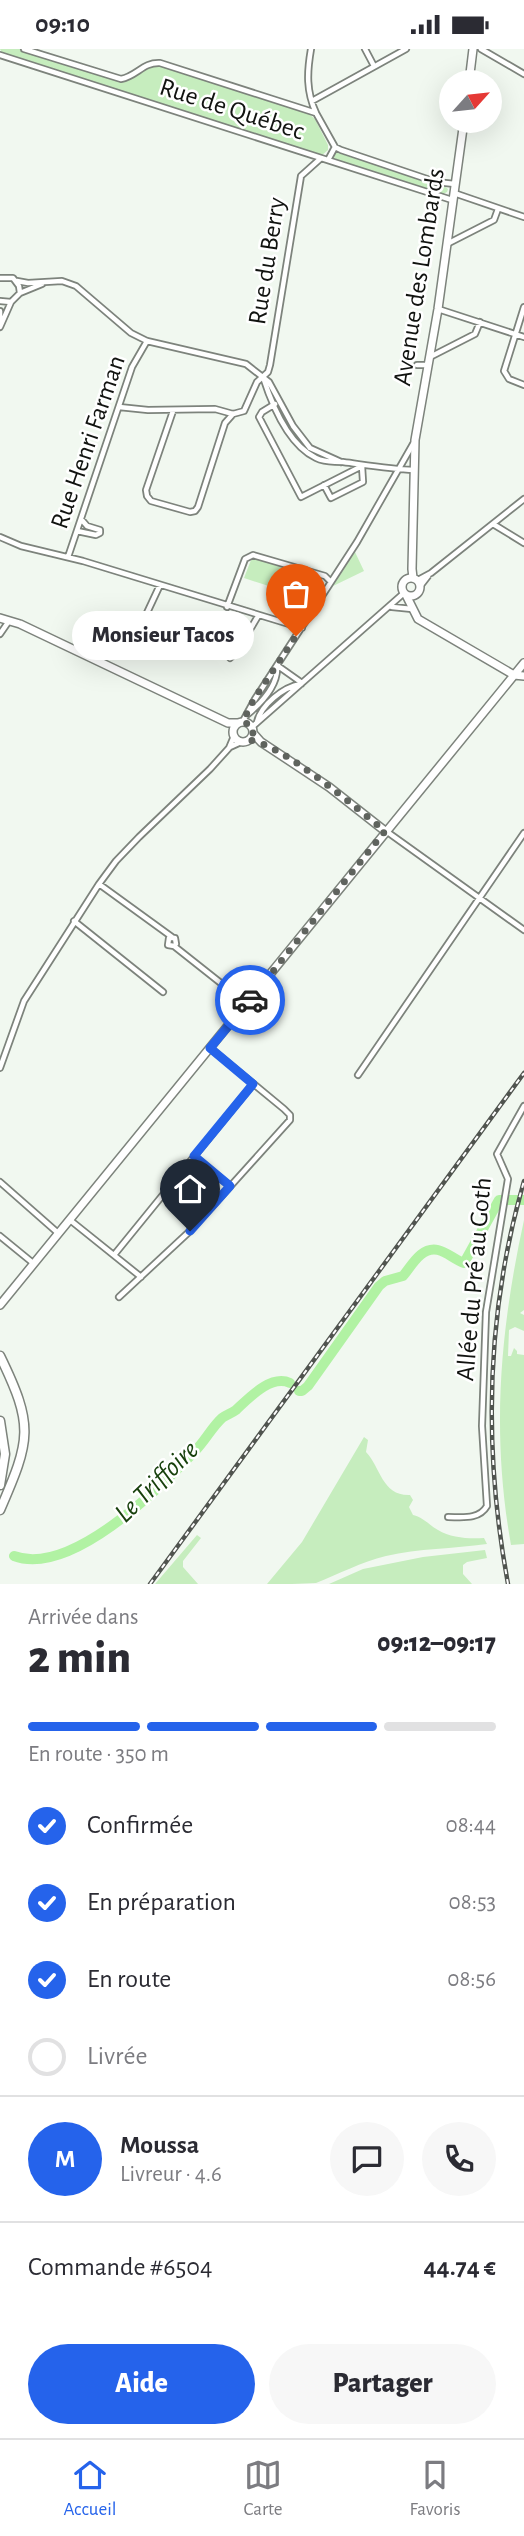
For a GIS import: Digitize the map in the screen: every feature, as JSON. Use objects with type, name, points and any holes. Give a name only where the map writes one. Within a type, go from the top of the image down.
[{"type":"main road","points":[[0,1356],[21,1402],[25,1428],[21,1459],[0,1510]]},
{"type":"main road","points":[[0,1421],[5,1454],[0,1485]]},
{"type":"street","name":"Rue de Québec","points":[[24,49],[121,79],[130,77],[150,63],[160,63],[316,113],[335,147],[416,176],[455,184]]},
{"type":"street","points":[[311,49],[307,76],[316,113]]},
{"type":"street","points":[[365,49],[374,66]]},
{"type":"street","points":[[312,101],[406,49]]},
{"type":"street","points":[[470,70],[473,49]]},
{"type":"street","points":[[481,49],[524,74]]},
{"type":"street","name":"Rue de Québec","points":[[0,55],[321,159],[524,217]]},
{"type":"street","name":"Avenue des Lombards","points":[[408,595],[402,585],[414,578],[415,440],[438,309],[462,133]]},
{"type":"street","points":[[328,160],[335,147]]},
{"type":"street","name":"Rue du Berry","points":[[173,411],[146,490],[147,496],[151,501],[190,512],[198,507],[225,423],[233,414],[244,411],[257,382],[271,365],[301,176],[321,159]]},
{"type":"street","points":[[447,244],[494,220],[498,209]]},
{"type":"street","points":[[0,278],[9,276],[17,281],[46,283],[62,281],[76,286],[131,333],[146,341],[246,364],[269,382],[300,437],[310,448],[341,462],[414,470]]},
{"type":"street","points":[[17,281],[20,293]]},
{"type":"street","points":[[0,328],[11,302],[20,293],[46,283]]},
{"type":"street","points":[[0,301],[11,302]]},
{"type":"street","points":[[524,307],[504,371],[509,379],[524,385]]},
{"type":"street","points":[[438,309],[524,337]]},
{"type":"street","points":[[0,311],[0,328]]},
{"type":"street","points":[[417,365],[428,362],[475,334],[480,322]]},
{"type":"street","name":"Rue Henri Farman","points":[[68,557],[132,367],[146,341]]},
{"type":"street","points":[[263,377],[295,441],[303,450],[327,463],[341,462]]},
{"type":"street","points":[[275,404],[262,412],[260,417],[302,496],[362,466]]},
{"type":"street","points":[[118,407],[173,411],[215,409],[233,414]]},
{"type":"street","name":"Avenue des Lombards","points":[[229,748],[237,725],[261,702],[278,675],[277,666],[331,582],[415,440]]},
{"type":"street","points":[[324,485],[331,498],[363,482],[362,466]]},
{"type":"street","points":[[414,578],[428,574],[524,499]]},
{"type":"street","points":[[77,531],[96,535],[100,533],[100,530],[88,526],[81,519]]},
{"type":"street","points":[[493,524],[524,543]]},
{"type":"street","points":[[0,537],[21,546],[68,557],[302,628]]},
{"type":"street","points":[[227,607],[245,559],[253,555],[324,576],[331,582]]},
{"type":"street","points":[[414,578],[428,574]]},
{"type":"street","points":[[0,1068],[2,1056],[24,1001],[74,921],[116,861],[229,748],[250,733],[391,607],[420,590],[414,578]]},
{"type":"street","points":[[145,617],[160,585]]},
{"type":"street","points":[[408,595],[418,619],[514,675],[524,676]]},
{"type":"street","points":[[391,607],[413,612]]},
{"type":"street","points":[[230,657],[237,652],[258,616]]},
{"type":"street","points":[[0,618],[237,725],[308,772],[385,831],[524,930]]},
{"type":"street","points":[[0,634],[9,621]]},
{"type":"street","points":[[0,1305],[524,663]]},
{"type":"street","points":[[277,666],[302,684]]},
{"type":"street","points":[[237,725],[250,733]]},
{"type":"street","points":[[358,1075],[524,833]]},
{"type":"street","points":[[99,884],[172,937],[176,941],[174,946],[247,1003]]},
{"type":"street","points":[[74,921],[163,992]]},
{"type":"street","points":[[119,1297],[190,1231],[290,1120],[290,1115],[284,1109],[210,1048]]},
{"type":"street","points":[[114,1255],[253,1084]]},
{"type":"street","name":"Allée du Pré au Goth","points":[[448,1517],[472,1517],[480,1514],[487,1506],[482,1426],[486,1323],[508,1179],[498,1158],[498,1149],[524,1106]]},
{"type":"street","points":[[194,1156],[230,1186]]},
{"type":"street","points":[[0,1182],[59,1234]]},
{"type":"street","points":[[70,1220],[141,1277]]},
{"type":"street","points":[[0,1236],[34,1264]]},
{"type":"street","points":[[0,1310],[7,1297]]},
{"type":"green space","points":[[0,49],[20,49],[120,81],[159,65],[308,113],[315,119],[328,150],[321,156],[2,53]]},
{"type":"green space","points":[[335,152],[444,186],[448,189],[447,192],[443,194],[343,162],[334,158]]},
{"type":"green space","points":[[355,552],[364,571],[333,586]]},
{"type":"green space","points":[[255,558],[284,566],[278,589],[244,578],[251,560]]},
{"type":"green space","points":[[524,1220],[524,1310],[520,1313],[524,1315],[524,1331],[515,1327],[509,1330],[508,1356],[511,1356],[514,1348],[517,1354],[524,1355],[524,1544],[511,1545],[501,1462],[501,1382],[509,1301]]},
{"type":"green space","points":[[364,1437],[368,1440],[366,1452],[383,1480],[393,1491],[410,1495],[413,1500],[409,1507],[413,1515],[443,1533],[484,1538],[487,1544],[386,1556],[316,1583],[267,1584],[302,1542]]},
{"type":"green space","points":[[197,1535],[201,1538],[183,1561],[183,1567],[198,1584],[155,1584]]},
{"type":"green space","points":[[485,1550],[487,1558],[463,1565],[463,1574],[472,1584],[329,1584],[363,1569],[423,1557]]},
{"type":"waterway","name":"Le Triffoire","points":[[299,1391],[308,1386],[379,1286],[385,1281],[403,1276],[426,1251],[441,1251],[464,1263],[499,1200],[524,1200]]},
{"type":"waterway","name":"Le Triffoire","points":[[14,1556],[36,1559],[61,1554],[112,1526],[199,1447],[222,1418],[268,1384],[283,1381],[290,1383]]},
{"type":"railway","points":[[150,1584],[524,1073]]},
{"type":"railway","points":[[508,1584],[495,1483],[492,1381],[502,1281],[524,1181]]},
{"type":"way so far","points":[[250,1000],[385,831],[287,757],[268,745],[248,740],[253,733],[252,727],[243,721],[254,699],[296,636]]},
{"type":"place","name":"Monsieur Tacos","points":[[296,636]]},
{"type":"route","points":[[190,1231],[230,1186],[194,1156],[253,1084],[210,1048],[250,1000]]}]
